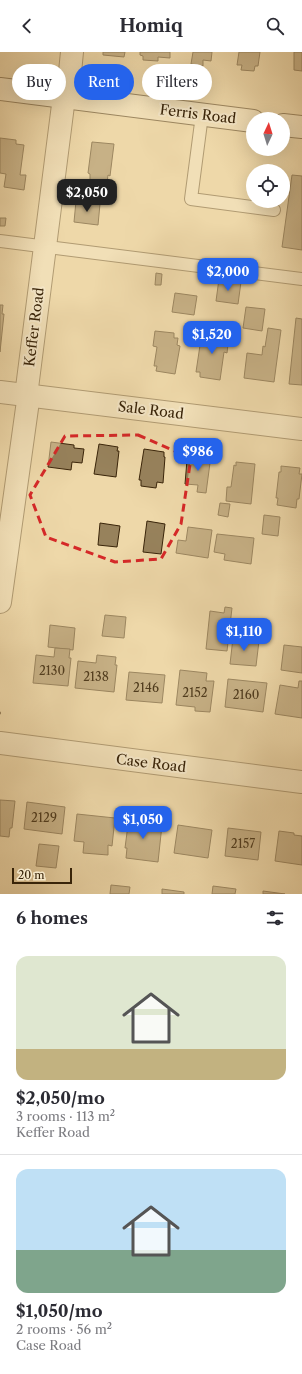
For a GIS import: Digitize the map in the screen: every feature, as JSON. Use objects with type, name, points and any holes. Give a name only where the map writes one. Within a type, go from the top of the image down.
[{"type":"street","name":"Keffer Road","points":[[66,96],[68,92],[72,52]]},
{"type":"street","name":"Ferris Road","points":[[0,89],[12,90]]},
{"type":"street","name":"Ferris Road","points":[[66,98],[246,120]]},
{"type":"street","name":"Keffer Road","points":[[0,602],[28,395],[27,388],[43,247],[64,100]]},
{"type":"street","points":[[290,126],[302,127]]},
{"type":"street","name":"Sale Road","points":[[0,392],[302,429]]},
{"type":"street","name":"Case Road","points":[[0,744],[302,782]]},
{"type":"lane","points":[[202,115],[192,199],[274,210]]},
{"type":"lane","points":[[0,241],[302,279]]},
{"type":"highlighted area","points":[[138,435],[191,458],[181,524],[161,559],[115,562],[46,537],[30,495],[65,436]]},
{"type":"building","points":[[103,52],[125,52],[124,57],[103,55]]},
{"type":"building","points":[[140,52],[170,52],[170,58],[158,57],[158,61],[143,60],[143,56],[140,55]]},
{"type":"building","points":[[193,52],[212,52],[211,61],[203,60],[203,64],[191,64]]},
{"type":"building","points":[[239,52],[260,52],[258,66],[255,66],[254,71],[241,70],[242,65],[237,65]]},
{"type":"building","points":[[294,52],[302,52],[302,71],[294,70]]},
{"type":"building","points":[[0,138],[16,140],[16,144],[24,145],[20,175],[26,175],[24,190],[4,187],[6,174],[0,173]]},
{"type":"building","points":[[92,142],[114,144],[110,176],[108,175],[107,183],[90,181],[90,174],[88,173]]},
{"type":"building","points":[[292,175],[302,176],[302,250],[282,247],[287,208],[290,208]]},
{"type":"building","points":[[76,201],[100,204],[98,225],[74,222]]},
{"type":"building","points":[[0,218],[6,218],[5,226],[0,226]]},
{"type":"building","points":[[156,273],[162,274],[161,285],[155,285]]},
{"type":"building","points":[[219,279],[241,282],[238,304],[216,301]]},
{"type":"building","points":[[175,293],[197,296],[194,315],[172,312]]},
{"type":"building","points":[[0,305],[3,305],[2,314],[4,314],[0,352]]},
{"type":"building","points":[[246,307],[265,309],[262,331],[243,328]]},
{"type":"building","points":[[296,318],[302,319],[302,385],[289,384]]},
{"type":"building","points":[[268,328],[281,330],[274,382],[244,378],[247,353],[262,355]]},
{"type":"building","points":[[155,331],[174,333],[174,338],[178,338],[177,345],[180,346],[175,374],[156,371],[157,366],[154,366],[157,347],[153,346]]},
{"type":"building","points":[[202,332],[229,336],[227,353],[224,352],[220,380],[200,377],[200,372],[196,372]]},
{"type":"building","points":[[51,442],[74,445],[74,448],[84,449],[82,463],[72,462],[71,470],[48,467]]},
{"type":"building","points":[[99,444],[118,447],[117,451],[119,451],[116,477],[94,474]]},
{"type":"building","points":[[144,449],[164,452],[163,483],[157,482],[156,488],[141,486],[141,480],[139,480]]},
{"type":"building","points":[[191,455],[209,457],[210,463],[206,493],[197,492],[198,485],[185,484],[187,460],[190,460]]},
{"type":"building","points":[[236,462],[255,464],[251,504],[226,501],[227,487],[231,487],[234,465],[236,466]]},
{"type":"building","points":[[281,466],[300,468],[299,474],[302,474],[299,499],[297,499],[296,508],[277,505],[278,498],[276,498]]},
{"type":"building","points":[[220,503],[230,504],[228,517],[218,515]]},
{"type":"building","points":[[264,515],[280,517],[278,536],[262,534]]},
{"type":"building","points":[[147,521],[165,524],[161,554],[143,552]]},
{"type":"building","points":[[100,523],[120,526],[117,547],[98,545]]},
{"type":"building","points":[[188,527],[212,530],[208,558],[176,553],[178,540],[186,541]]},
{"type":"building","points":[[217,534],[254,538],[251,564],[224,560],[225,554],[214,552]]},
{"type":"building","points":[[225,607],[232,608],[227,651],[206,649],[210,611],[224,613]]},
{"type":"building","points":[[105,615],[126,617],[124,638],[102,636]]},
{"type":"building","points":[[50,625],[75,628],[73,650],[48,647]]},
{"type":"building","points":[[233,638],[259,641],[256,666],[230,664]]},
{"type":"building","points":[[284,645],[302,647],[302,673],[281,670]]},
{"type":"building","points":[[55,648],[70,649],[69,658],[71,658],[68,686],[33,683],[36,655],[54,657]]},
{"type":"building","points":[[97,655],[116,657],[115,665],[117,665],[114,692],[75,688],[78,661],[96,663]]},
{"type":"building","points":[[180,670],[207,673],[206,681],[214,681],[210,712],[195,711],[195,707],[176,705]]},
{"type":"building","points":[[129,672],[165,675],[162,703],[126,700]]},
{"type":"building","points":[[228,679],[267,683],[263,712],[225,707]]},
{"type":"building","points":[[299,681],[302,681],[302,718],[275,714],[280,685],[298,688]]},
{"type":"building","points":[[0,800],[15,801],[12,828],[10,828],[9,837],[0,836]]},
{"type":"building","points":[[27,802],[65,807],[62,834],[24,829]]},
{"type":"building","points":[[77,814],[115,818],[112,846],[108,845],[108,855],[83,853],[84,842],[74,841]]},
{"type":"building","points":[[129,817],[145,819],[145,823],[162,825],[158,862],[126,858],[127,848],[125,848]]},
{"type":"building","points":[[178,825],[212,830],[208,858],[174,853]]},
{"type":"building","points":[[228,828],[261,832],[258,860],[225,856]]},
{"type":"building","points":[[279,831],[294,833],[294,835],[302,836],[302,865],[275,861]]},
{"type":"building","points":[[39,844],[59,846],[56,868],[36,866]]},
{"type":"building","points":[[111,885],[130,887],[129,894],[110,894]]},
{"type":"building","points":[[213,886],[236,889],[235,894],[212,894]]},
{"type":"building","points":[[162,889],[184,892],[184,894],[162,894]]},
{"type":"building","points":[[263,891],[285,894],[263,894]]}]
